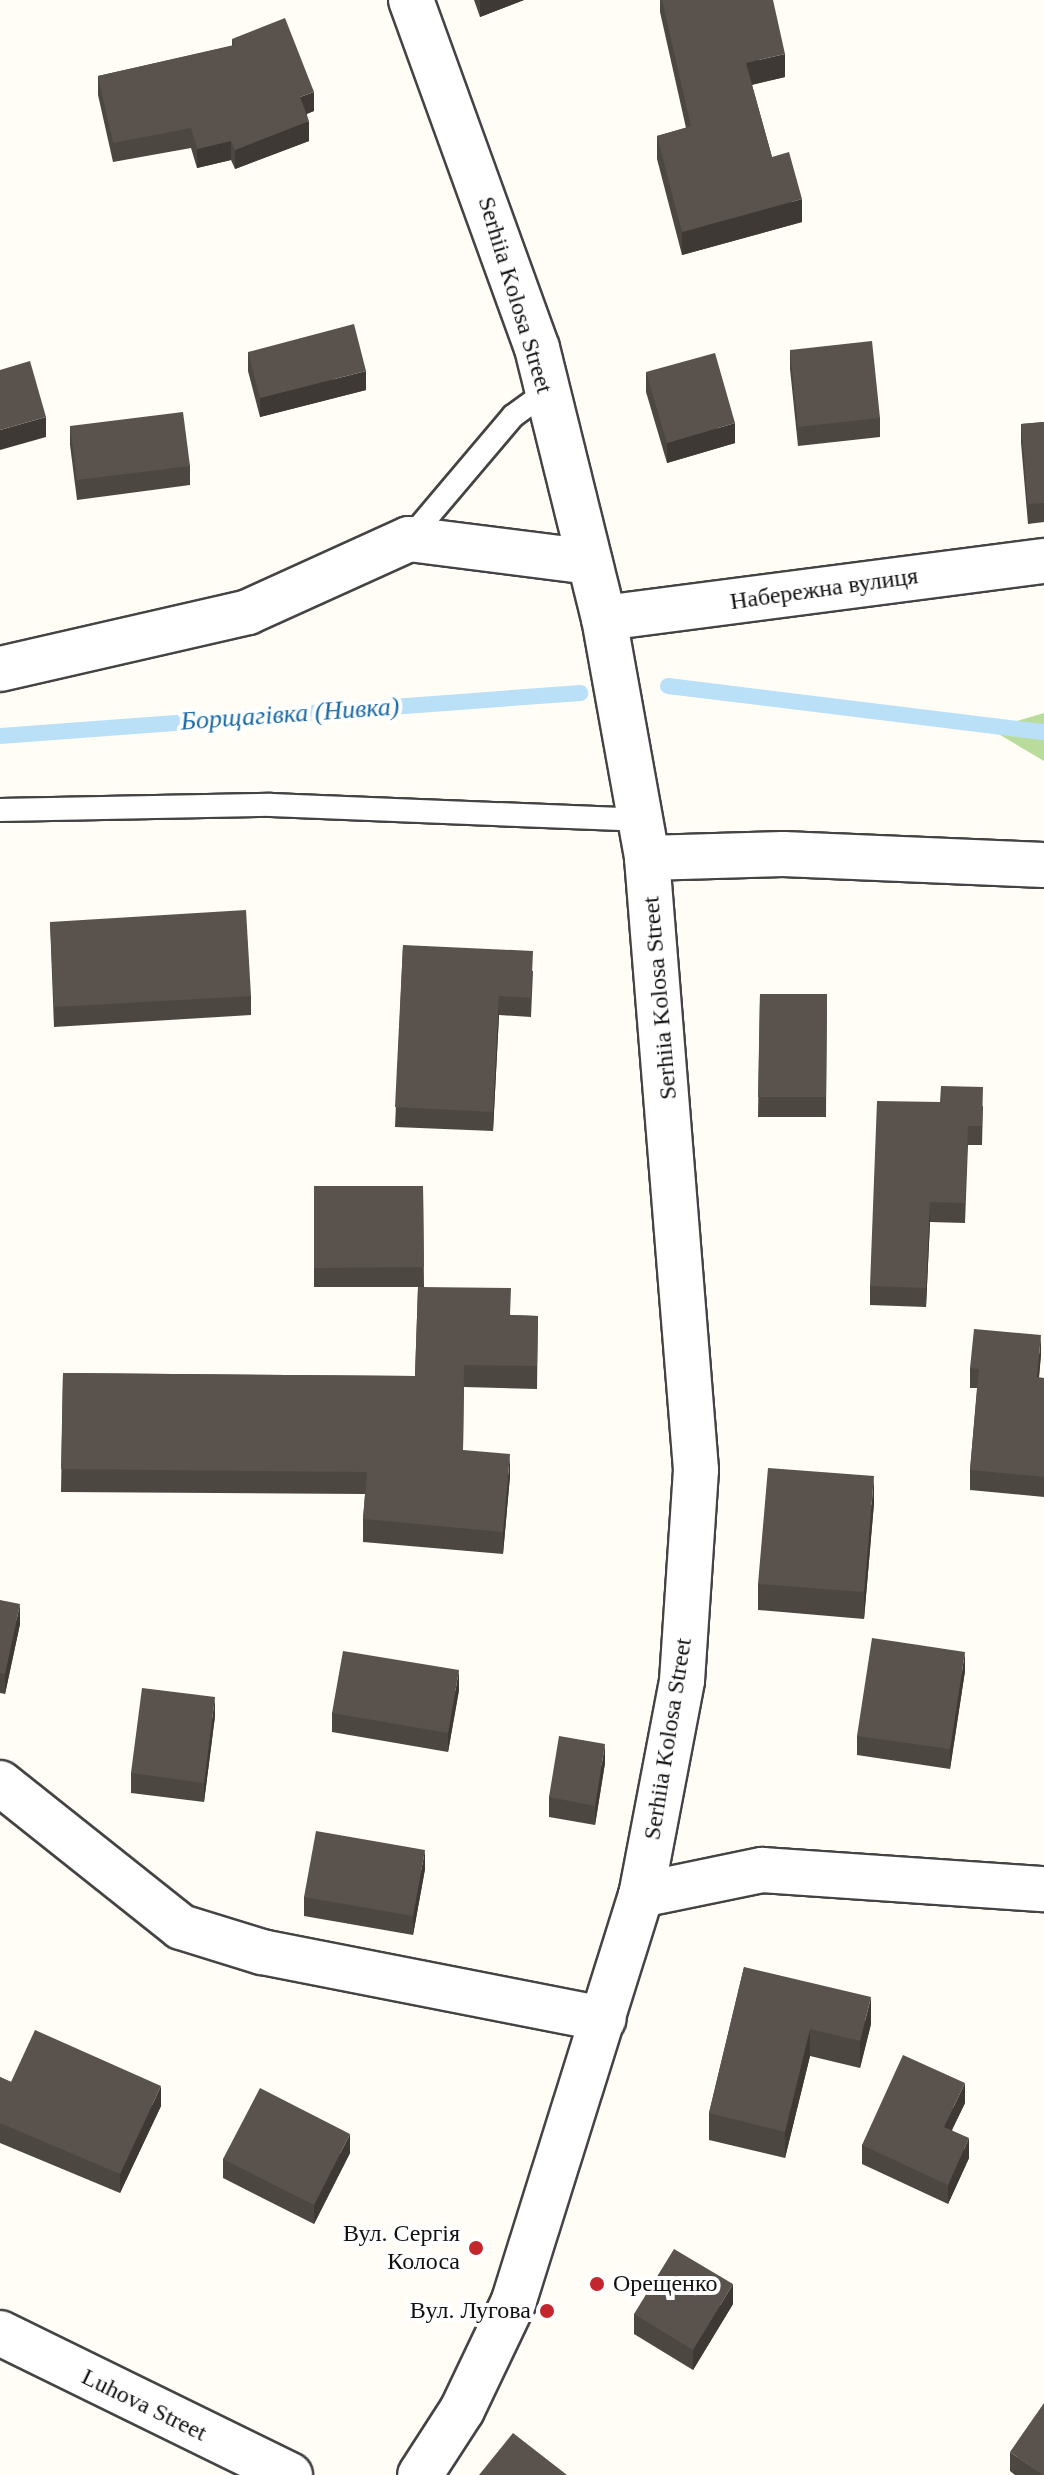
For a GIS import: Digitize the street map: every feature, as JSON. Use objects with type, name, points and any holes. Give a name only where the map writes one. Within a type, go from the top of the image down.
[{"type":"street","name":"Serhiia Kolosa Street","points":[[411,0],[546,392],[604,618],[643,839],[696,1470],[682,1681],[641,1895],[514,2301],[462,2410],[420,2475]]},
{"type":"street","points":[[0,669],[248,612],[409,539],[590,562]]},
{"type":"street","name":"Набережна вулиця","points":[[604,618],[1044,561]]},
{"type":"street","points":[[643,839],[783,854],[1044,865]]},
{"type":"street","points":[[0,1783],[181,1927],[277,1955],[603,2019]]},
{"type":"street","points":[[641,1895],[762,1870],[1044,1889]]},
{"type":"street","name":"Luhova Street","points":[[0,2333],[290,2475]]},
{"type":"lane","points":[[409,539],[513,416],[546,392]]},
{"type":"lane","points":[[0,810],[271,805],[643,839]]},
{"type":"green space","points":[[1044,713],[1044,761],[990,729]]},
{"type":"building","points":[[662,0],[773,0],[785,54],[746,63],[772,157],[789,152],[802,199],[682,232],[657,136],[691,126]]},
{"type":"building","points":[[285,18],[314,92],[300,97],[309,121],[235,150],[231,141],[197,149],[191,128],[113,143],[98,76],[234,45],[232,39]]},
{"type":"building","points":[[354,324],[366,371],[260,398],[248,352]]},
{"type":"building","points":[[872,341],[880,418],[798,427],[790,350]]},
{"type":"building","points":[[715,353],[735,423],[667,443],[646,372]]},
{"type":"building","points":[[30,361],[46,417],[0,430],[0,370]]},
{"type":"building","points":[[183,412],[190,466],[77,480],[70,426]]},
{"type":"building","points":[[1044,422],[1044,503],[1028,504],[1021,424]]},
{"type":"building","points":[[246,910],[251,996],[54,1007],[50,922]]},
{"type":"building","points":[[403,945],[533,951],[531,998],[499,996],[493,1112],[395,1107]]},
{"type":"building","points":[[760,994],[827,994],[826,1097],[758,1097]]},
{"type":"building","points":[[941,1086],[983,1087],[982,1126],[968,1126],[965,1203],[930,1202],[926,1288],[870,1286],[877,1101],[940,1102]]},
{"type":"building","points":[[314,1186],[423,1186],[424,1267],[314,1268]]},
{"type":"building","points":[[418,1287],[511,1288],[510,1315],[538,1316],[537,1366],[464,1365],[463,1450],[510,1454],[503,1532],[363,1519],[367,1472],[61,1469],[63,1373],[415,1376]]},
{"type":"building","points":[[974,1329],[1041,1335],[1037,1377],[1044,1378],[1044,1477],[970,1470],[979,1369],[970,1368]]},
{"type":"building","points":[[768,1468],[874,1476],[864,1592],[758,1584]]},
{"type":"building","points":[[0,1600],[20,1604],[5,1674],[0,1673]]},
{"type":"building","points":[[872,1638],[965,1652],[950,1749],[857,1736]]},
{"type":"building","points":[[343,1651],[459,1670],[448,1733],[332,1713]]},
{"type":"building","points":[[142,1688],[215,1697],[204,1783],[131,1773]]},
{"type":"building","points":[[559,1736],[605,1744],[595,1806],[549,1797]]},
{"type":"building","points":[[316,1831],[425,1850],[413,1916],[304,1897]]},
{"type":"building","points":[[744,1967],[871,1997],[860,2041],[810,2029],[785,2132],[709,2113]]},
{"type":"building","points":[[35,2030],[161,2086],[120,2174],[0,2123],[0,2077],[11,2082]]},
{"type":"building","points":[[903,2055],[965,2083],[944,2127],[969,2138],[948,2185],[862,2145]]},
{"type":"building","points":[[260,2088],[350,2134],[314,2205],[223,2159]]},
{"type":"building","points":[[674,2249],[733,2284],[693,2350],[634,2314]]},
{"type":"building","points":[[1044,2403],[1044,2475],[1043,2475],[1010,2452]]},
{"type":"building","points":[[513,2433],[567,2475],[479,2475]]},
{"type":"waterway","name":"Борщагівка (Нивка)","points":[[668,686],[1044,732]]},
{"type":"waterway","name":"Борщагівка (Нивка)","points":[[0,736],[580,693]]},
{"type":"place","name":"Вул. Сергія Колоса","points":[[476,2248]]},
{"type":"place","name":"Орещенко","points":[[597,2284]]},
{"type":"place","name":"Вул. Лугова","points":[[547,2311]]}]
